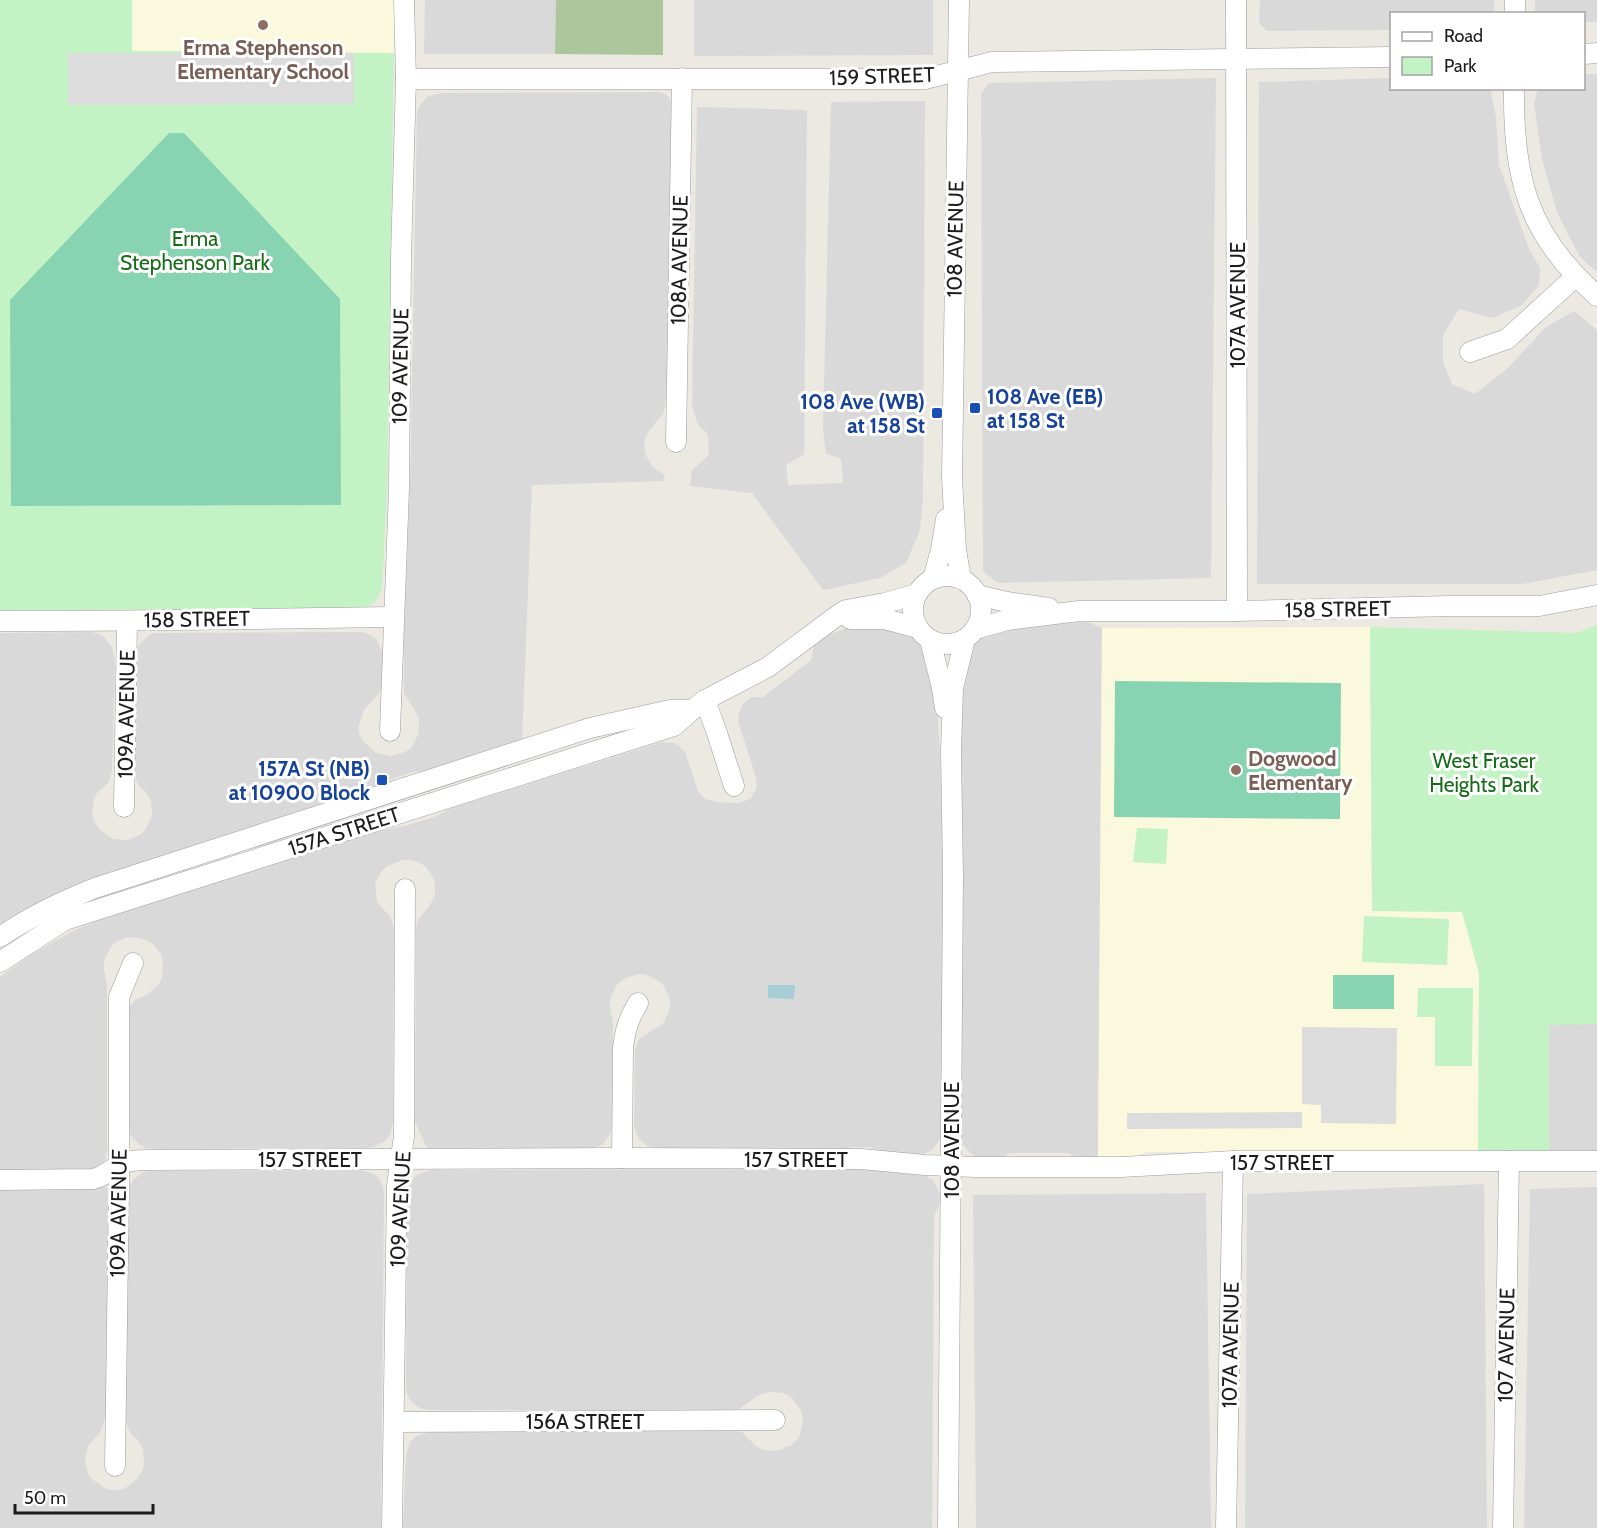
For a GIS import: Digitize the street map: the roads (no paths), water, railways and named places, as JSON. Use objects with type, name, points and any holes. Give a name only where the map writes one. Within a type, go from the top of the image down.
[{"type":"street","name":"109 AVENUE","points":[[390,731],[399,489],[401,257],[406,79],[404,0]]},
{"type":"street","name":"108 AVENUE","points":[[959,0],[952,478],[956,550],[961,579]]},
{"type":"street","name":"107A AVENUE","points":[[1236,0],[1237,611]]},
{"type":"street","name":"159 STREET","points":[[406,79],[925,79],[992,62],[1390,57]]},
{"type":"street","name":"108A AVENUE","points":[[676,442],[682,78]]},
{"type":"street","points":[[1514,90],[1516,150],[1527,197],[1543,234],[1575,277],[1597,297]]},
{"type":"street","points":[[1470,352],[1507,339],[1575,277]]},
{"type":"street","name":"108 AVENUE","points":[[933,579],[941,550],[952,478]]},
{"type":"street","points":[[942,576],[961,579],[971,586],[977,595],[981,612],[970,634],[956,643],[947,644],[924,634],[913,611],[917,594],[923,585],[942,576]]},
{"type":"street","name":"157A STREET","points":[[0,962],[65,920],[674,726],[698,705],[768,667],[846,610],[917,594]]},
{"type":"street","name":"158 STREET","points":[[977,595],[1007,602],[1079,611],[1237,611],[1539,606],[1597,595]]},
{"type":"street","name":"158 STREET","points":[[970,634],[1007,620],[1079,611]]},
{"type":"street","name":"158 STREET","points":[[0,621],[393,617]]},
{"type":"street","name":"157A STREET","points":[[818,629],[850,619],[885,619],[924,634]]},
{"type":"street","name":"109A AVENUE","points":[[124,807],[127,621]]},
{"type":"street","name":"108 AVENUE","points":[[924,634],[942,688],[951,752]]},
{"type":"street","name":"108 AVENUE","points":[[948,1528],[953,888],[951,752],[953,688],[970,634]]},
{"type":"street","points":[[698,705],[717,733],[734,786]]},
{"type":"street","name":"157A STREET","points":[[0,937],[39,912],[95,888],[590,728],[698,705]]},
{"type":"street","name":"109 AVENUE","points":[[392,1528],[397,1185],[404,1136],[405,889]]},
{"type":"street","name":"109A AVENUE","points":[[115,1466],[119,998],[133,963]]},
{"type":"street","points":[[622,1158],[623,1047],[628,1021],[638,1004]]},
{"type":"street","name":"157 STREET","points":[[0,1180],[93,1179],[103,1176],[118,1165],[148,1160],[861,1159],[925,1166],[1121,1167],[1233,1161],[1597,1161]]},
{"type":"street","name":"107A AVENUE","points":[[1226,1528],[1233,1161]]},
{"type":"street","name":"107 AVENUE","points":[[1503,1528],[1509,1161]]},
{"type":"street","name":"156A STREET","points":[[394,1422],[775,1420]]},
{"type":"water","points":[[768,985],[795,985],[794,999],[768,998]]},
{"type":"place","name":"Erma Stephenson Elementary School","points":[[263,25]]},
{"type":"place","name":"108 Ave (EB) at 158 St","points":[[975,408]]},
{"type":"place","name":"108 Ave (WB) at 158 St","points":[[937,413]]},
{"type":"place","name":"Dogwood Elementary","points":[[1236,770]]},
{"type":"place","name":"157A St (NB) at 10900 Block","points":[[382,780]]},
{"type":"park label","name":"Erma Stephenson Park","points":[[195,250]]},
{"type":"park label","name":"West Fraser Heights Park","points":[[1484,772]]}]
